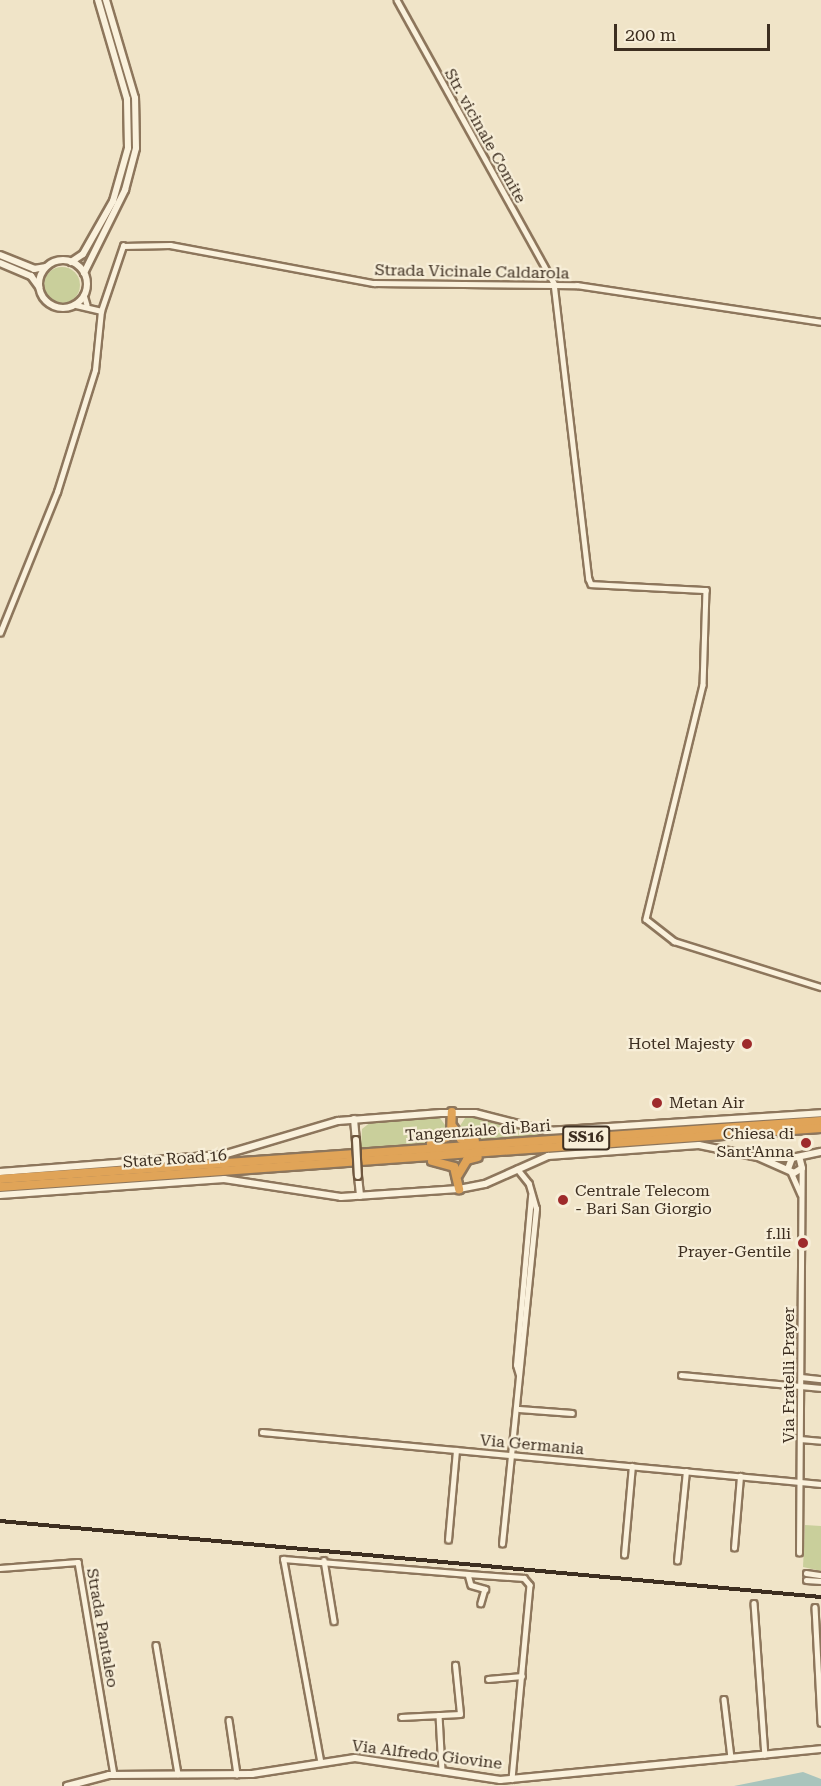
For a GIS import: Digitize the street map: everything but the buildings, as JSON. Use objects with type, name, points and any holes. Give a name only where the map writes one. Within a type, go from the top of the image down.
[{"type":"highway","points":[[372,1157],[443,1143],[453,1127],[452,1112]]},
{"type":"highway","name":"Tangenziale di Bari","points":[[530,1146],[821,1121]]},
{"type":"highway","points":[[453,1127],[466,1141],[530,1146]]},
{"type":"highway","name":"Tangenziale di Bari","points":[[352,1158],[821,1128]]},
{"type":"highway","points":[[458,1174],[472,1158],[530,1146]]},
{"type":"highway","points":[[372,1157],[445,1161],[458,1174],[459,1190]]},
{"type":"highway","name":"State Road 16","points":[[0,1179],[352,1158]]},
{"type":"highway","name":"State Road 16","points":[[0,1187],[352,1158]]},
{"type":"street","points":[[0,255],[34,269],[71,262],[83,254],[113,201],[128,148],[127,99],[98,0]]},
{"type":"street","points":[[87,305],[84,295],[84,273],[123,197],[136,148],[135,98],[106,0]]},
{"type":"street","name":"Str. vicinale Comite","points":[[397,0],[554,283]]},
{"type":"street","name":"Strada Vicinale Caldarola","points":[[101,312],[123,246],[170,246],[374,283],[554,283],[821,322]]},
{"type":"street","points":[[71,262],[84,273]]},
{"type":"street","points":[[0,263],[31,276],[52,306],[87,305],[101,312],[95,370],[57,492],[0,633]]},
{"type":"street","points":[[39,286],[48,266]]},
{"type":"street","points":[[554,283],[588,579],[591,584],[700,588],[708,596],[703,685],[646,918],[674,941],[821,987]]},
{"type":"street","points":[[76,304],[84,295]]},
{"type":"street","points":[[0,1172],[223,1155],[354,1119],[452,1112],[546,1131],[821,1113]]},
{"type":"street","points":[[354,1119],[360,1196]]},
{"type":"street","points":[[0,1195],[224,1179],[360,1196],[459,1190],[548,1156],[699,1145],[758,1158],[790,1171],[802,1168],[800,1160]]},
{"type":"street","points":[[758,1158],[800,1160],[821,1152]]},
{"type":"street","points":[[792,1158],[790,1171],[801,1197]]},
{"type":"street","name":"Via Fratelli Prayer","points":[[799,1553],[802,1168]]},
{"type":"street","points":[[502,1544],[510,1455],[519,1409],[536,1209],[531,1193],[517,1169]]},
{"type":"street","points":[[681,1375],[821,1388]]},
{"type":"street","points":[[801,1377],[821,1380]]},
{"type":"street","points":[[519,1409],[572,1413]]},
{"type":"street","name":"Via Germania","points":[[262,1432],[821,1484]]},
{"type":"street","points":[[800,1439],[821,1441]]},
{"type":"street","points":[[448,1540],[456,1450]]},
{"type":"street","points":[[624,1555],[632,1466]]},
{"type":"street","points":[[677,1561],[686,1471]]},
{"type":"street","points":[[734,1548],[740,1476]]},
{"type":"street","points":[[324,1560],[334,1622]]},
{"type":"street","points":[[320,1760],[281,1561],[324,1560],[530,1582],[512,1779]]},
{"type":"street","name":"Strada Pantaleo","points":[[0,1568],[78,1562],[114,1775]]},
{"type":"street","points":[[468,1574],[471,1586],[484,1589],[481,1603]]},
{"type":"street","points":[[821,1575],[806,1577],[821,1581]]},
{"type":"street","points":[[754,1603],[765,1755]]},
{"type":"street","points":[[815,1607],[819,1643],[821,1723]]},
{"type":"street","points":[[156,1645],[178,1774]]},
{"type":"street","points":[[401,1717],[460,1714],[455,1665]]},
{"type":"street","points":[[488,1678],[522,1676]]},
{"type":"street","points":[[724,1699],[730,1758]]},
{"type":"street","points":[[439,1715],[442,1771]]},
{"type":"street","points":[[229,1720],[237,1774]]},
{"type":"street","points":[[820,1749],[821,1742]]},
{"type":"street","name":"Via Alfredo Giovine","points":[[67,1786],[114,1775],[237,1774],[320,1760],[376,1759],[442,1771],[512,1779],[820,1749]]},
{"type":"green space","points":[[62,267],[75,272],[80,285],[75,298],[62,303],[49,298],[44,285],[49,272]]},
{"type":"green space","points":[[467,1115],[537,1132],[656,1129],[471,1140],[458,1129]]},
{"type":"green space","points":[[440,1118],[450,1132],[433,1142],[361,1148],[362,1129],[371,1122]]},
{"type":"green space","points":[[805,1525],[821,1526],[821,1571],[803,1567]]},
{"type":"water","points":[[803,1772],[821,1779],[821,1786],[734,1786]]},
{"type":"railway","points":[[0,1521],[821,1597]]},
{"type":"place","name":"Hotel Majesty","points":[[747,1044]]},
{"type":"place","name":"Metan Air","points":[[657,1103]]},
{"type":"place","name":"Chiesa di Sant'Anna","points":[[806,1143]]},
{"type":"place","name":"Centrale Telecom - Bari San Giorgio","points":[[563,1200]]},
{"type":"place","name":"f.lli Prayer-Gentile","points":[[803,1243]]}]
